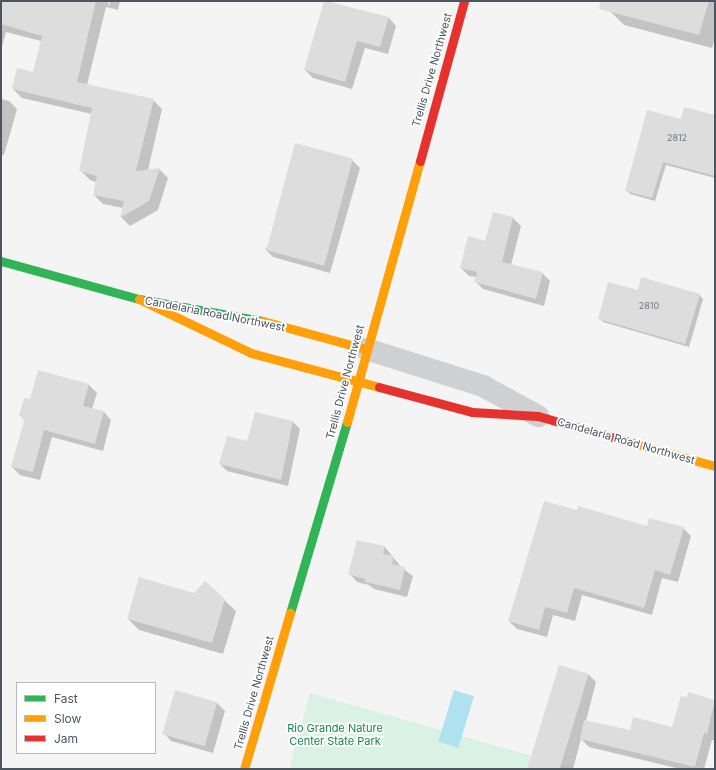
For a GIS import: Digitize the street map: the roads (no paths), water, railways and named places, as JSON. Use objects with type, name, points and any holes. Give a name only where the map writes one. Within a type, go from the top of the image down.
[{"type":"street","name":"Trellis Drive Northwest","points":[[244,769],[358,384],[366,348],[464,1]]},
{"type":"street","name":"Candelaria Road Northwest","points":[[1,261],[139,299],[260,320],[366,348],[483,386],[538,416]]},
{"type":"street","name":"Candelaria Road Northwest","points":[[139,299],[250,353],[358,384],[472,412],[538,416],[715,466]]},
{"type":"water","points":[[454,690],[474,696],[458,748],[438,742]]},
{"type":"park label","name":"Rio Grande Nature Center State Park","points":[[335,735]]}]
